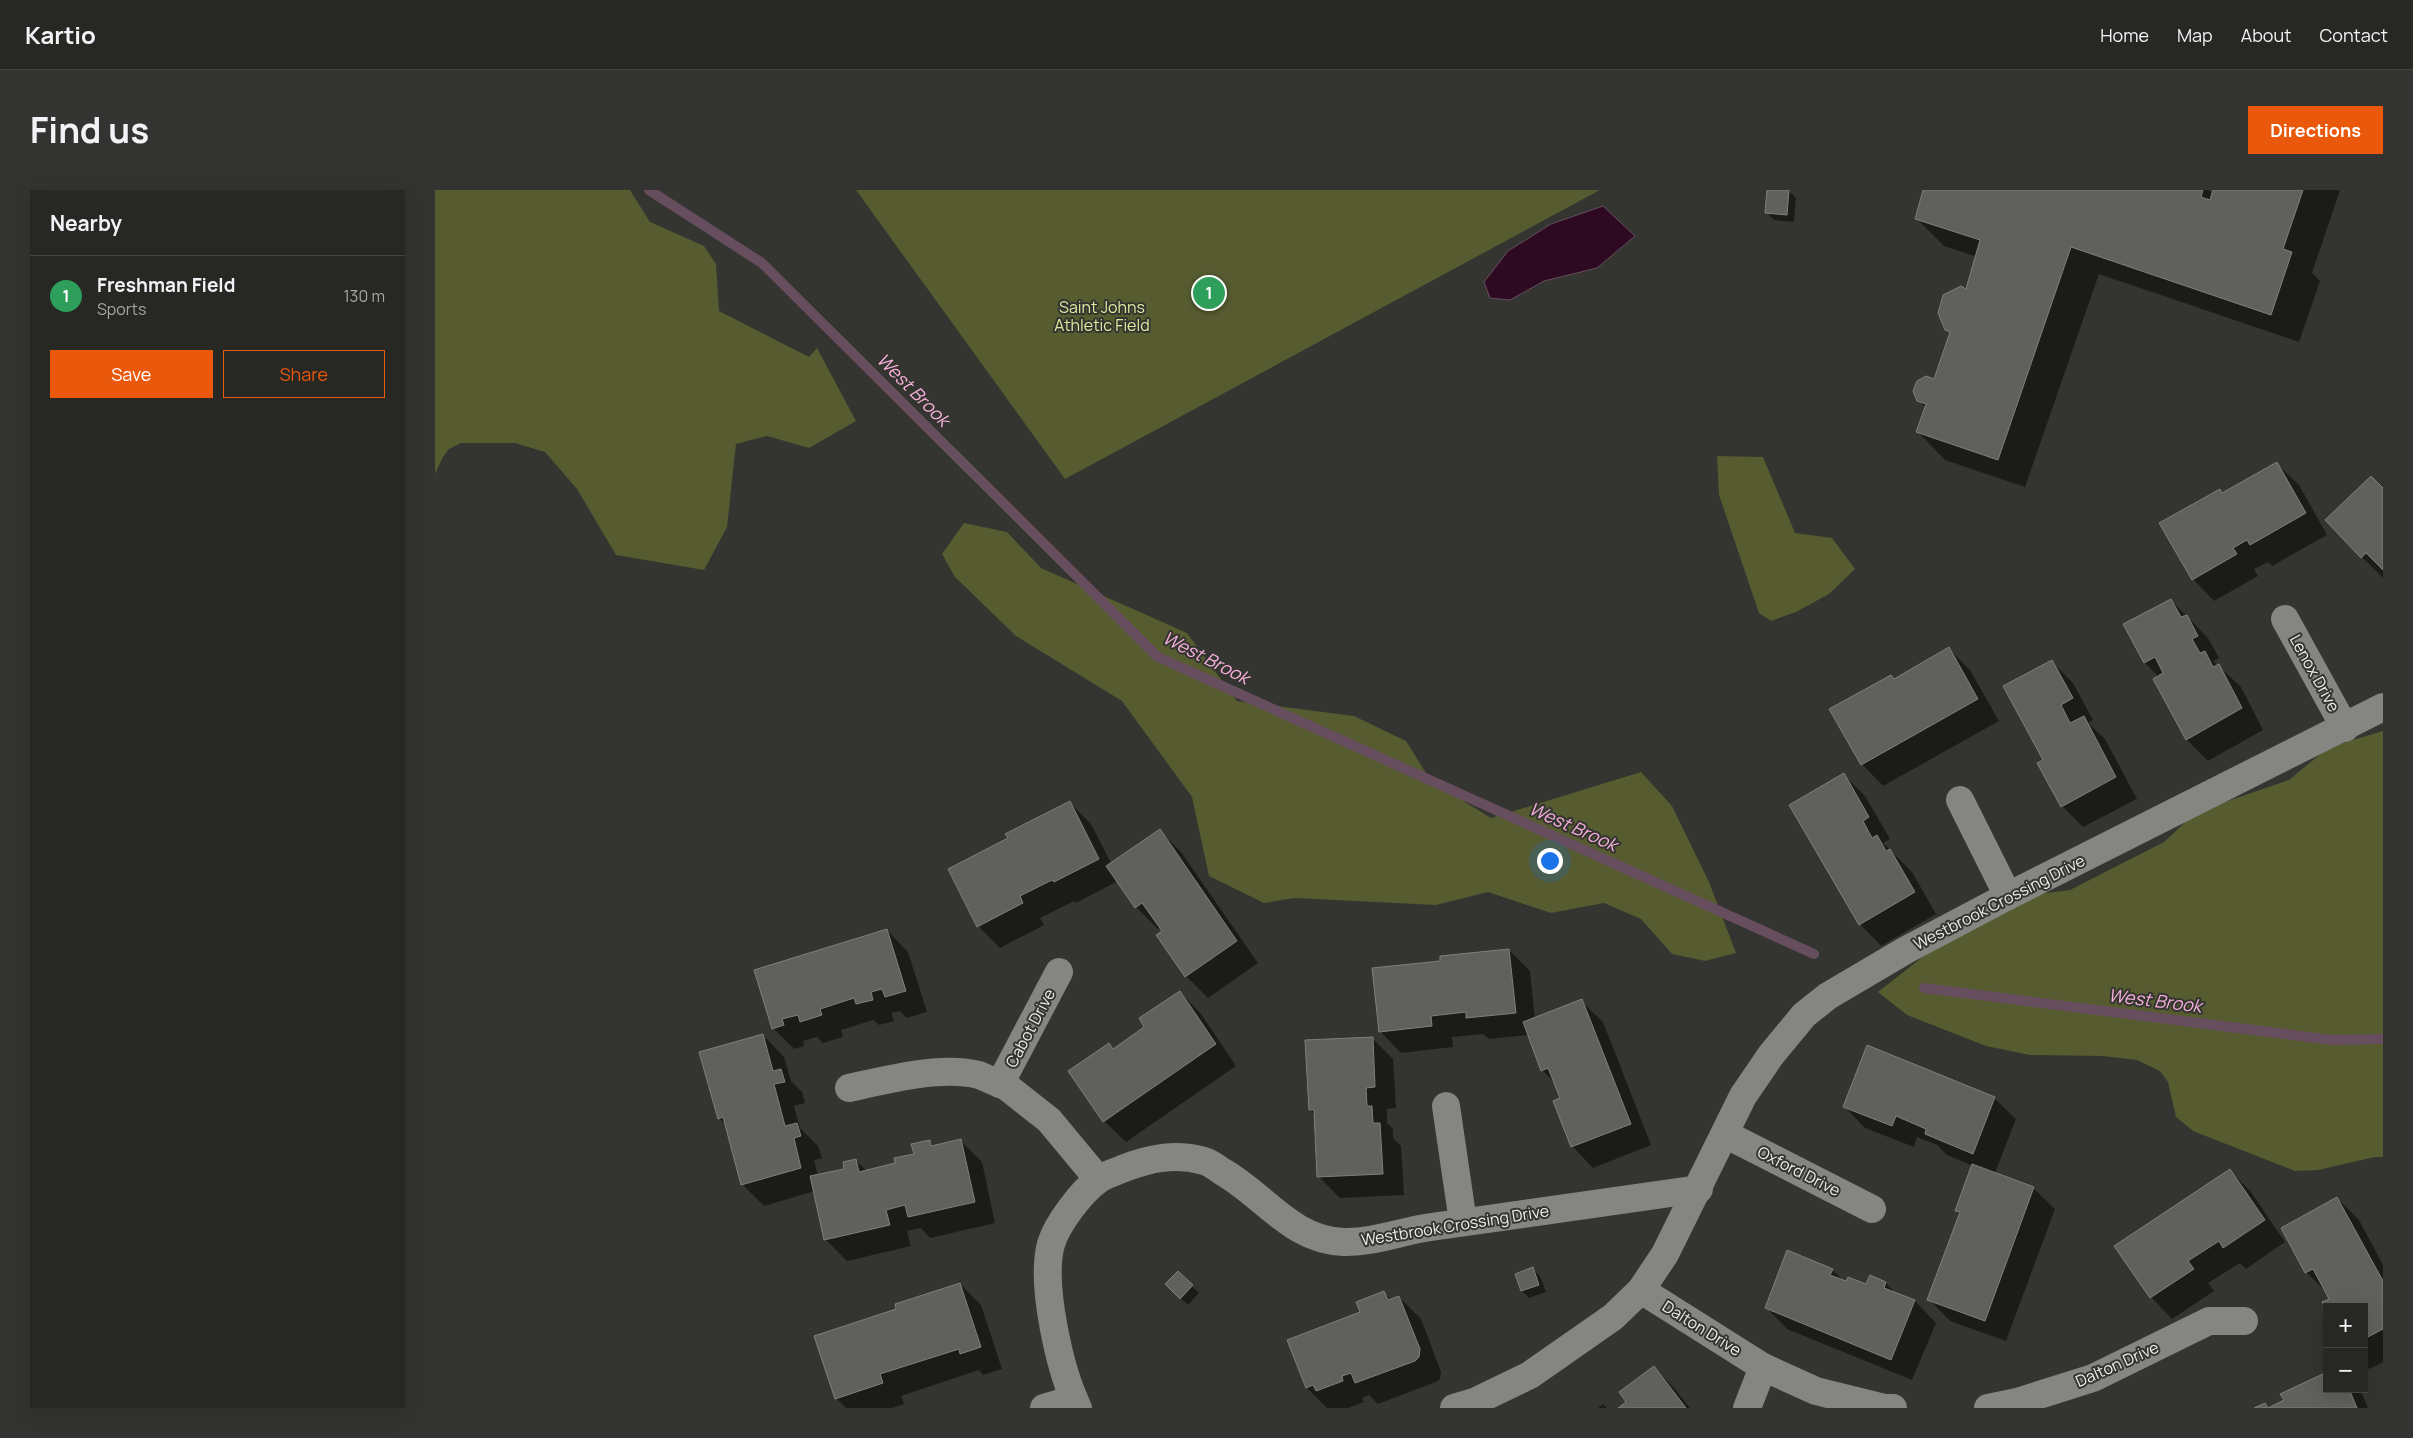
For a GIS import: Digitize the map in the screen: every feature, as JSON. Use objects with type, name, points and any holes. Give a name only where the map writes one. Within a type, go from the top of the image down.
[{"type":"street","name":"Lenox Drive","points":[[2285,619],[2345,728]]},
{"type":"street","name":"Westbrook Crossing Drive","points":[[1454,1408],[1474,1402],[1529,1375],[1613,1317],[1641,1290],[1665,1254],[1699,1189],[1743,1096],[1771,1055],[1804,1015],[1828,996],[1905,950],[2008,896],[2345,728],[2383,707]]},
{"type":"street","points":[[1960,800],[2008,896]]},
{"type":"street","name":"Cabot Drive","points":[[1000,1084],[1059,972]]},
{"type":"street","name":"Cabot Drive","points":[[849,1088],[913,1074],[949,1073],[977,1075],[1007,1087],[1049,1120],[1099,1179]]},
{"type":"street","points":[[1446,1106],[1463,1222]]},
{"type":"street","name":"Oxford Drive","points":[[1725,1134],[1872,1208]]},
{"type":"street","name":"Westbrook Crossing Drive","points":[[1076,1404],[1059,1352],[1050,1301],[1048,1266],[1051,1243],[1063,1220],[1099,1179],[1135,1164],[1174,1156],[1207,1162],[1235,1179],[1280,1218],[1303,1231],[1325,1240],[1343,1242],[1366,1241],[1411,1230],[1699,1189]]},
{"type":"street","name":"Dalton Drive","points":[[1641,1290],[1763,1367],[1816,1391],[1885,1408],[1893,1408]]},
{"type":"street","name":"Dalton Drive","points":[[1989,1408],[2017,1402],[2093,1378],[2209,1321],[2244,1321]]},
{"type":"street","points":[[1747,1408],[1763,1367]]},
{"type":"street","points":[[1044,1408],[1076,1404]]},
{"type":"green space","points":[[435,190],[630,190],[650,222],[704,246],[716,264],[719,311],[809,357],[817,348],[856,421],[809,448],[767,436],[736,444],[727,527],[704,570],[616,555],[577,489],[545,452],[515,443],[461,443],[449,449],[435,474]]},
{"type":"green space","name":"Saint Johns Athletic Field","points":[[856,190],[1600,190],[1065,479]]},
{"type":"green space","points":[[1717,456],[1763,457],[1795,533],[1832,538],[1855,569],[1829,594],[1796,612],[1771,621],[1759,613],[1719,495]]},
{"type":"green space","points":[[964,523],[1007,532],[1041,568],[1187,633],[1237,701],[1354,716],[1406,741],[1431,781],[1491,818],[1641,772],[1672,806],[1709,882],[1736,953],[1705,961],[1672,954],[1641,919],[1604,903],[1551,913],[1488,892],[1436,905],[1294,898],[1264,903],[1209,876],[1192,797],[1122,701],[1016,636],[955,577],[942,554]]},
{"type":"green space","points":[[2383,731],[2383,1157],[2375,1157],[2318,1170],[2295,1171],[2193,1131],[2176,1117],[2168,1082],[2160,1071],[2137,1060],[2103,1056],[2030,1055],[1986,1046],[1907,1015],[1878,992],[1971,919],[2022,896],[2070,890],[2164,842],[2196,812],[2289,780],[2329,747]]},
{"type":"shaded area","points":[[1603,206],[1635,236],[1597,268],[1544,281],[1510,300],[1490,298],[1484,282],[1508,251],[1551,224]]},
{"type":"building","points":[[1767,190],[1789,190],[1787,215],[1765,213]]},
{"type":"building","points":[[1923,190],[2203,190],[2201,197],[2210,200],[2213,190],[2303,190],[2283,249],[2292,252],[2271,315],[2071,247],[1998,460],[1916,432],[1926,404],[1917,401],[1913,391],[1917,381],[1926,376],[1934,379],[1950,332],[1945,330],[1938,313],[1943,295],[1961,286],[1966,289],[1980,240],[1915,219]]},
{"type":"building","points":[[2277,462],[2306,513],[2250,545],[2247,540],[2233,548],[2237,554],[2192,580],[2159,523],[2220,489],[2222,493]]},
{"type":"building","points":[[2371,476],[2383,488],[2383,570],[2366,553],[2361,558],[2325,520]]},
{"type":"building","points":[[2171,599],[2181,617],[2187,615],[2198,636],[2192,639],[2200,653],[2205,651],[2213,667],[2219,664],[2242,708],[2186,740],[2153,679],[2163,673],[2155,657],[2144,663],[2123,624]]},
{"type":"building","points":[[1949,647],[1978,699],[1861,765],[1829,709],[1891,675],[1894,679]]},
{"type":"building","points":[[2052,660],[2073,698],[2061,705],[2070,723],[2084,716],[2116,777],[2061,807],[2037,763],[2043,760],[2003,686]]},
{"type":"building","points":[[1844,773],[1869,817],[1863,821],[1872,838],[1877,835],[1886,851],[1890,849],[1915,892],[1859,925],[1789,805]]},
{"type":"building","points":[[1070,801],[1099,859],[1054,882],[1052,880],[1020,896],[1023,903],[977,927],[948,869],[1008,838],[1005,834]]},
{"type":"building","points":[[1160,829],[1237,941],[1185,977],[1156,935],[1162,931],[1142,903],[1135,908],[1106,866]]},
{"type":"building","points":[[887,929],[906,991],[885,997],[882,989],[871,992],[873,1000],[856,1004],[854,998],[820,1009],[822,1015],[800,1022],[798,1015],[782,1019],[784,1025],[772,1029],[754,970]]},
{"type":"building","points":[[1509,949],[1516,1013],[1466,1018],[1466,1012],[1431,1016],[1432,1026],[1379,1032],[1372,968],[1440,961],[1440,956]]},
{"type":"building","points":[[1180,991],[1216,1044],[1103,1122],[1068,1071],[1109,1043],[1113,1049],[1144,1027],[1139,1018]]},
{"type":"building","points":[[1582,999],[1631,1124],[1571,1147],[1553,1101],[1560,1098],[1548,1068],[1541,1071],[1523,1022]]},
{"type":"building","points":[[763,1034],[773,1071],[781,1069],[785,1082],[774,1084],[785,1126],[797,1123],[801,1136],[794,1138],[801,1168],[741,1185],[723,1117],[718,1119],[699,1052]]},
{"type":"building","points":[[1373,1037],[1375,1087],[1366,1088],[1367,1106],[1372,1106],[1373,1123],[1380,1123],[1383,1174],[1317,1177],[1314,1110],[1309,1110],[1305,1040]]},
{"type":"building","points":[[1867,1045],[1995,1097],[1973,1154],[1925,1134],[1926,1129],[1896,1116],[1892,1126],[1843,1107]]},
{"type":"building","points":[[961,1139],[975,1202],[908,1217],[905,1205],[886,1210],[890,1225],[824,1240],[810,1176],[844,1169],[843,1162],[856,1159],[859,1172],[895,1163],[894,1158],[914,1154],[911,1144],[930,1140],[931,1146]]},
{"type":"building","points":[[1972,1164],[2034,1187],[1985,1321],[1927,1300],[1960,1212],[1955,1211]]},
{"type":"building","points":[[2230,1169],[2265,1220],[2223,1248],[2219,1241],[2188,1261],[2194,1269],[2150,1298],[2114,1246]]},
{"type":"building","points":[[2337,1197],[2383,1281],[2383,1329],[2368,1337],[2368,1303],[2323,1304],[2322,1302],[2329,1299],[2313,1269],[2305,1273],[2281,1228]]},
{"type":"building","points":[[1787,1250],[1833,1269],[1830,1275],[1846,1281],[1848,1277],[1866,1284],[1870,1275],[1886,1282],[1884,1288],[1915,1300],[1891,1360],[1765,1308]]},
{"type":"building","points":[[1533,1267],[1539,1285],[1521,1291],[1515,1274]]},
{"type":"building","points":[[1178,1271],[1193,1285],[1180,1299],[1165,1284]]},
{"type":"building","points":[[960,1283],[981,1347],[960,1354],[959,1349],[880,1374],[883,1383],[835,1399],[814,1336],[896,1309],[895,1304]]},
{"type":"building","points":[[1384,1291],[1388,1300],[1399,1296],[1420,1349],[1419,1357],[1415,1361],[1355,1383],[1351,1373],[1342,1376],[1343,1381],[1316,1391],[1313,1385],[1306,1388],[1287,1340],[1360,1312],[1356,1302]]},
{"type":"building","points":[[1654,1366],[1686,1408],[1618,1408],[1626,1402],[1619,1392]]},
{"type":"building","points":[[2323,1374],[2323,1393],[2351,1393],[2357,1408],[2268,1408],[2284,1400],[2280,1394]]},
{"type":"building","points":[[2265,1403],[2268,1408],[2254,1408]]},
{"type":"waterway","name":"West Brook","points":[[649,190],[762,263],[1158,657],[1814,954]]},
{"type":"waterway","name":"West Brook","points":[[1924,988],[2332,1040],[2383,1039]]},
{"type":"place","name":"Freshman Field","points":[[1209,293]]}]
